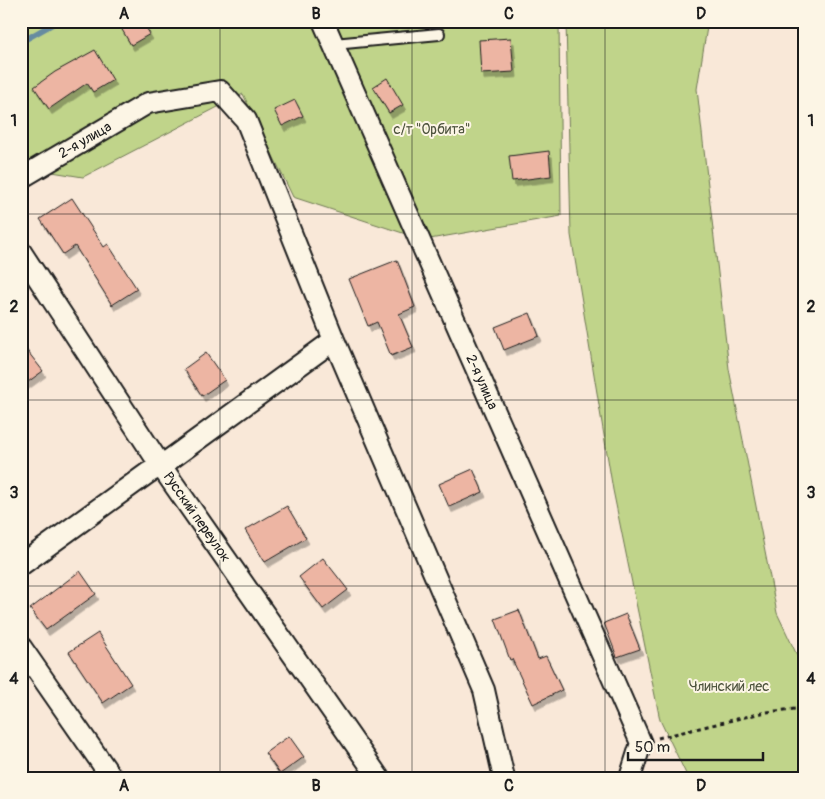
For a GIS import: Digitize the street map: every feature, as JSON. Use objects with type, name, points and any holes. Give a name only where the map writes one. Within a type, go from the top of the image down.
[{"type":"street","name":"2-я улица","points":[[323,21],[641,742]]},
{"type":"street","name":"2-я улица","points":[[21,178],[148,103],[220,91],[246,120],[334,340]]},
{"type":"street","name":"Русский переулок","points":[[21,252],[161,466],[379,778]]},
{"type":"street","points":[[21,565],[334,340],[484,690],[504,778]]},
{"type":"street","points":[[21,647],[112,778]]},
{"type":"street","points":[[630,778],[641,742]]},
{"type":"lane","points":[[334,44],[439,34]]},
{"type":"path","points":[[641,742],[766,712],[804,708]]},
{"type":"green space","name":"с/т \"Орбита\"","points":[[21,21],[559,21],[561,216],[424,240],[293,197],[243,94],[83,177],[21,167]]},
{"type":"green space","name":"Члинский лес","points":[[566,21],[708,21],[697,89],[729,369],[777,613],[804,670],[804,778],[688,778],[660,720],[613,490],[571,235]]},
{"type":"building","points":[[133,21],[142,21],[150,34],[131,45],[121,28]]},
{"type":"building","points":[[511,38],[514,72],[481,74],[479,40]]},
{"type":"building","points":[[95,50],[113,80],[93,92],[87,83],[49,109],[34,87],[55,72]]},
{"type":"building","points":[[387,78],[403,105],[389,113],[373,87]]},
{"type":"building","points":[[295,100],[303,116],[282,126],[274,110]]},
{"type":"building","points":[[549,151],[551,176],[512,181],[509,156]]},
{"type":"building","points":[[72,198],[104,247],[108,244],[137,289],[112,305],[75,246],[63,254],[40,219]]},
{"type":"building","points":[[397,260],[415,307],[399,314],[413,347],[391,356],[377,322],[368,326],[349,279]]},
{"type":"building","points":[[530,313],[539,336],[504,350],[495,327]]},
{"type":"building","points":[[21,343],[43,371],[21,387]]},
{"type":"building","points":[[206,353],[225,380],[202,396],[184,369]]},
{"type":"building","points":[[473,469],[483,492],[449,507],[439,484]]},
{"type":"building","points":[[287,506],[306,538],[265,562],[245,530]]},
{"type":"building","points":[[323,558],[348,590],[323,609],[299,577]]},
{"type":"building","points":[[80,571],[96,594],[46,630],[30,609]]},
{"type":"building","points":[[519,610],[538,659],[546,656],[562,690],[533,704],[512,659],[510,660],[495,619]]},
{"type":"building","points":[[626,614],[640,649],[617,657],[604,623]]},
{"type":"building","points":[[98,633],[131,684],[103,703],[69,652]]},
{"type":"building","points":[[289,736],[304,757],[280,774],[265,753]]},
{"type":"waterway","points":[[21,42],[58,21]]}]
